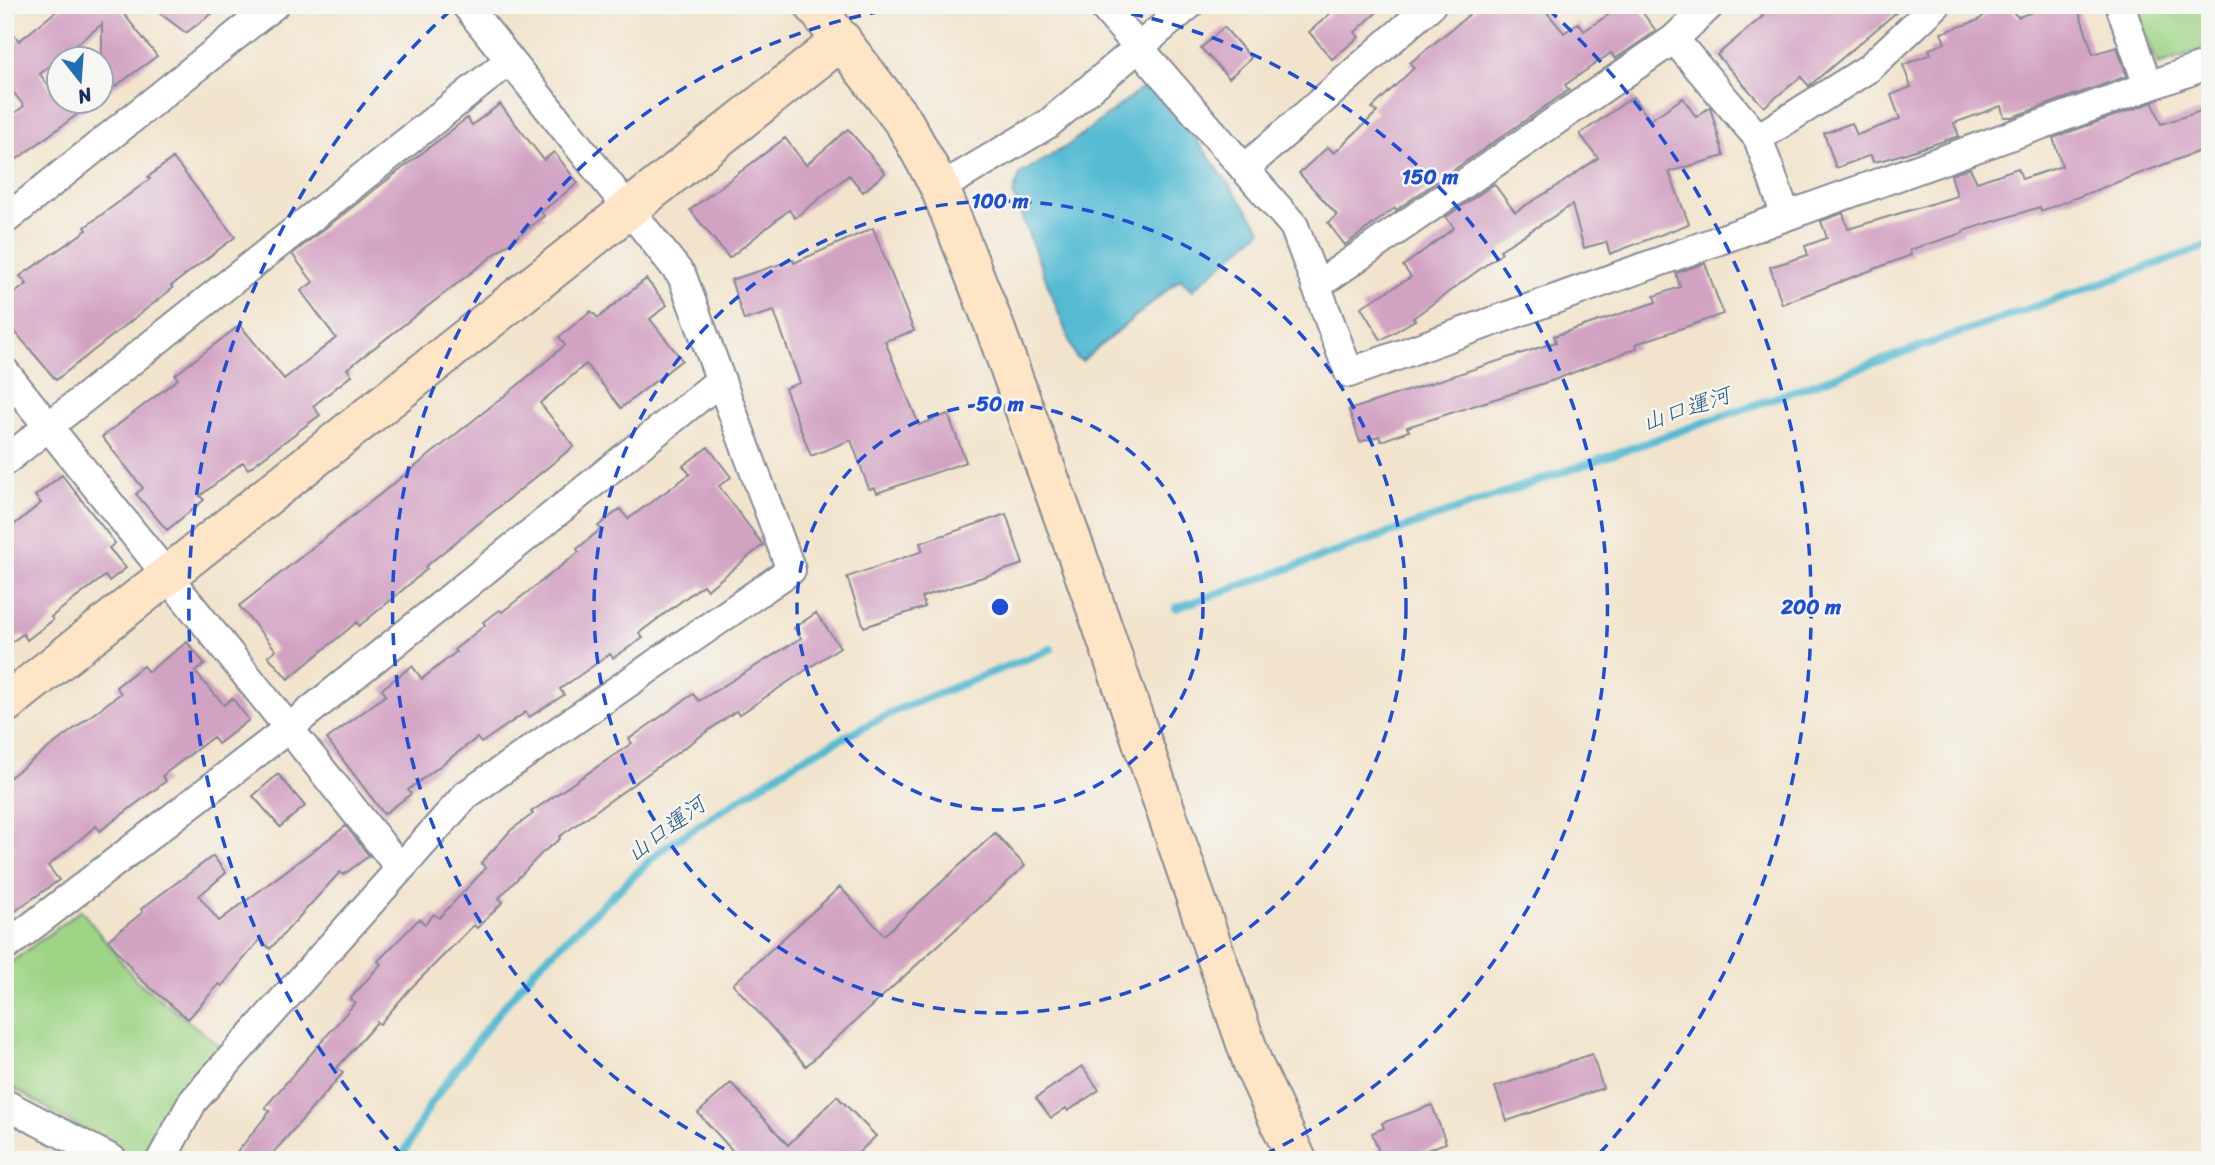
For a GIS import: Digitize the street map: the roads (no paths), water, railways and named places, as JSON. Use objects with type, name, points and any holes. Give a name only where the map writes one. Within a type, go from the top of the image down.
[{"type":"street","points":[[5,220],[274,5]]},
{"type":"street","points":[[161,1160],[193,1101],[466,795],[791,570],[682,276],[627,211],[467,5]]},
{"type":"street","points":[[814,5],[905,124],[940,188],[994,325],[1088,585],[1252,1063],[1297,1160]]},
{"type":"street","points":[[1102,5],[1294,226],[1349,373],[2210,64]]},
{"type":"street","points":[[940,188],[1048,124],[1189,5]]},
{"type":"street","points":[[1244,169],[1431,5]]},
{"type":"street","points":[[1316,286],[1674,39],[1710,5]]},
{"type":"street","points":[[1758,138],[1869,68],[1936,5]]},
{"type":"street","points":[[2120,5],[2148,86]]},
{"type":"street","points":[[1674,39],[1758,138],[1786,216]]},
{"type":"street","points":[[5,704],[842,40]]},
{"type":"street","points":[[5,461],[510,60]]},
{"type":"street","points":[[5,372],[290,727],[400,869]]},
{"type":"street","points":[[5,947],[290,727],[720,380]]},
{"type":"street","points":[[5,1104],[113,1160]]},
{"type":"water","points":[[1153,80],[1262,230],[1192,290],[1180,279],[1082,361],[1076,358],[1013,194],[1020,174],[1067,146]]},
{"type":"waterway","name":"山口運河","points":[[1176,608],[2210,245]]},
{"type":"waterway","name":"山口運河","points":[[400,1160],[431,1103],[491,1022],[536,968],[661,850],[798,761],[899,709],[1051,649]]}]
